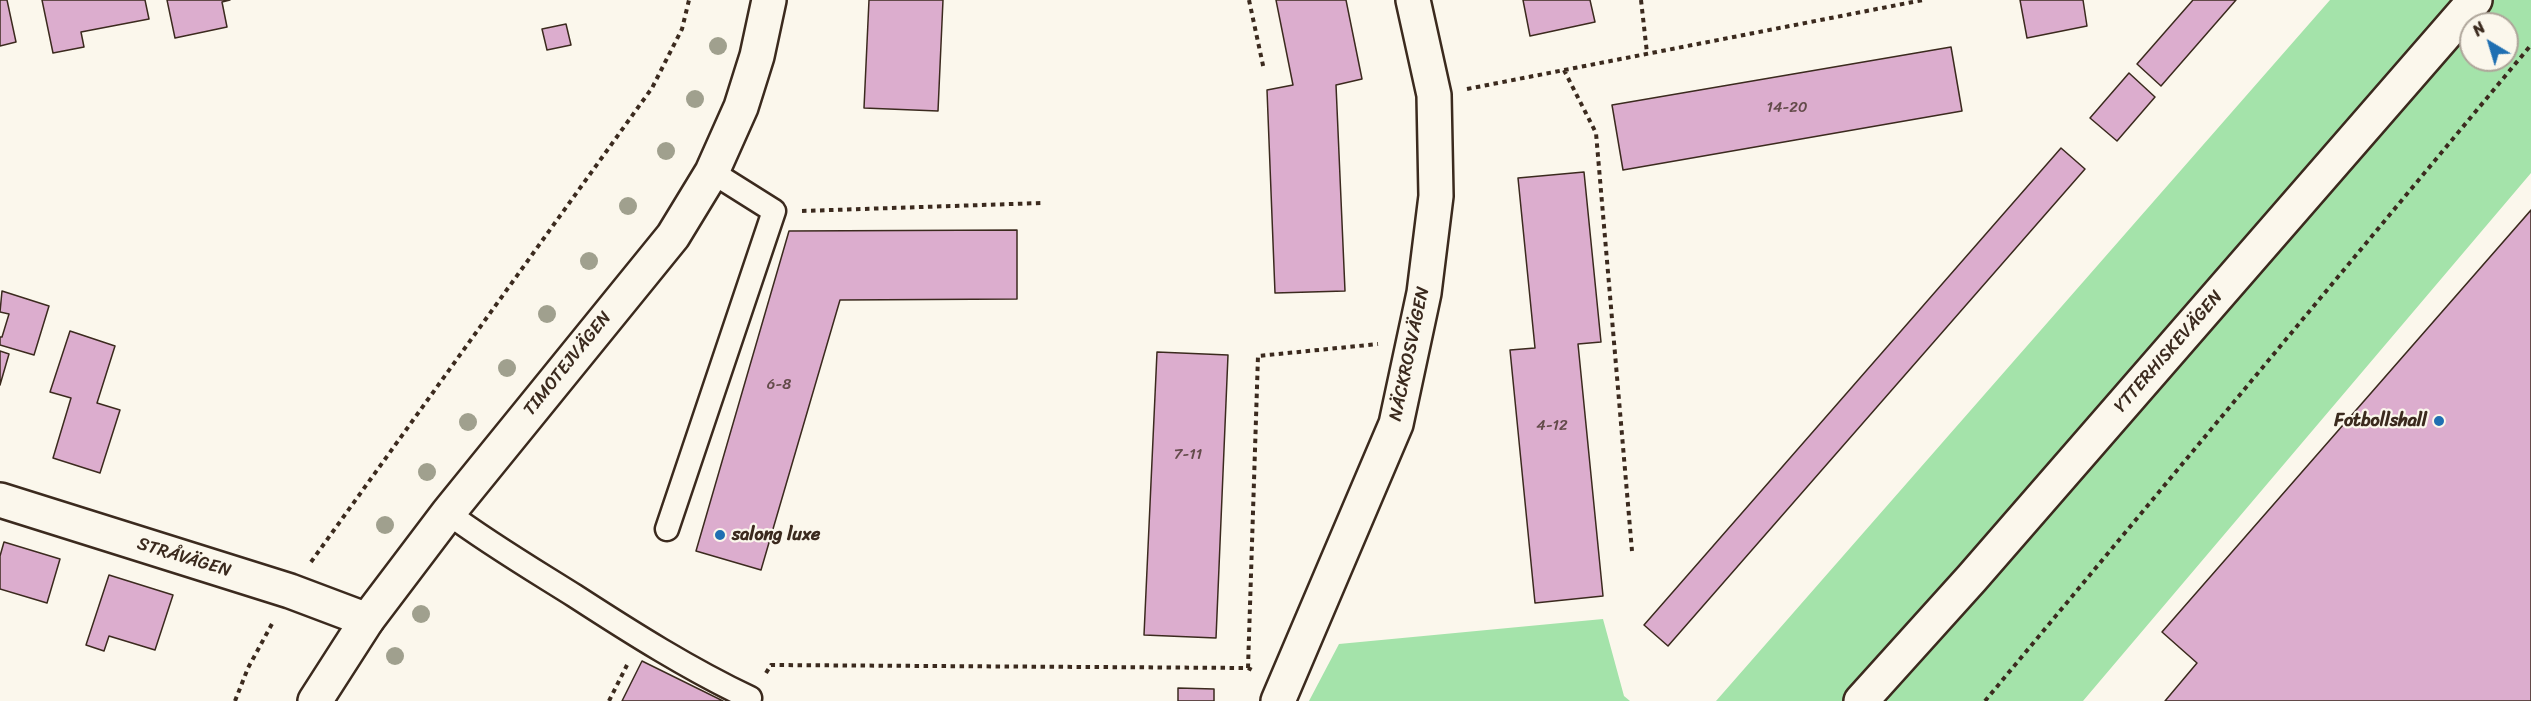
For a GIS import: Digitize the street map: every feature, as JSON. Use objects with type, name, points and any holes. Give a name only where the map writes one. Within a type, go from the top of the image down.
[{"type":"street","name":"TIMOTEJVÄGEN","points":[[315,701],[367,620],[448,513],[673,236],[712,172],[741,107],[757,56],[769,0]]},
{"type":"street","name":"NÄCKROSVÄGEN","points":[[1284,696],[1396,424],[1424,293],[1436,196],[1434,95],[1413,0]]},
{"type":"street","name":"YTTERHISKEVÄGEN","points":[[1861,701],[1972,578],[2475,0]]},
{"type":"street","name":"STRÅVÄGEN","points":[[0,500],[290,591],[367,620]]},
{"type":"lane","points":[[668,529],[774,211],[712,172]]},
{"type":"lane","points":[[448,513],[476,534],[640,638],[705,676],[750,698]]},
{"type":"path","points":[[235,701],[248,668],[290,591],[652,88],[682,29],[689,0]]},
{"type":"path","points":[[1249,0],[1264,70]]},
{"type":"path","points":[[1641,0],[1647,53]]},
{"type":"path","points":[[1434,95],[1923,0]]},
{"type":"path","points":[[1985,701],[2531,45]]},
{"type":"path","points":[[1564,70],[1596,133],[1632,551]]},
{"type":"path","points":[[774,211],[1042,203]]},
{"type":"path","points":[[1248,668],[1258,356],[1414,340]]},
{"type":"path","points":[[609,701],[640,638]]},
{"type":"path","points":[[750,698],[771,665],[1248,668],[1284,696]]},
{"type":"green space","points":[[2330,0],[2531,0],[2531,173],[2083,701],[1716,701]]},
{"type":"green space","points":[[1603,619],[1624,696],[1630,701],[1309,701],[1339,644]]},
{"type":"building","points":[[0,0],[7,0],[16,42],[0,46]]},
{"type":"building","points":[[42,0],[145,0],[149,19],[81,32],[84,47],[53,53]]},
{"type":"building","points":[[167,0],[230,0],[222,2],[227,27],[175,38]]},
{"type":"building","points":[[869,0],[943,0],[938,111],[864,108]]},
{"type":"building","points":[[1276,0],[1346,0],[1362,79],[1336,85],[1345,291],[1275,293],[1267,90],[1293,85]]},
{"type":"building","points":[[1523,0],[1590,0],[1595,22],[1530,36]]},
{"type":"building","points":[[2020,0],[2083,0],[2087,26],[2027,38]]},
{"type":"building","points":[[2193,0],[2236,0],[2161,86],[2137,64]]},
{"type":"building","points":[[566,24],[571,45],[547,50],[542,29]]},
{"type":"building","points":[[1951,47],[1962,111],[1623,170],[1612,105]]},
{"type":"building","points":[[2129,73],[2155,97],[2117,141],[2090,118]]},
{"type":"building","points":[[2061,148],[2085,169],[1668,646],[1644,625]]},
{"type":"building","points":[[1584,172],[1601,342],[1578,344],[1603,596],[1535,603],[1510,350],[1535,348],[1518,178]]},
{"type":"building","name":"Fotbollshall","points":[[2531,210],[2531,701],[2165,701],[2197,663],[2162,632]]},
{"type":"building","points":[[1017,230],[1017,299],[840,300],[761,570],[696,551],[789,231]]},
{"type":"building","points":[[2,291],[49,306],[34,355],[0,345],[0,337],[2,337],[9,314],[0,312]]},
{"type":"building","points":[[70,331],[115,346],[97,403],[120,410],[100,473],[53,458],[71,398],[50,392]]},
{"type":"building","points":[[0,351],[9,354],[0,385]]},
{"type":"building","points":[[1157,352],[1228,355],[1216,638],[1144,635]]},
{"type":"building","points":[[4,542],[60,559],[47,603],[0,589],[0,556]]},
{"type":"building","points":[[109,575],[173,595],[155,650],[109,636],[104,651],[86,645]]},
{"type":"building","points":[[642,661],[723,701],[622,701]]},
{"type":"building","points":[[1178,688],[1214,689],[1214,701],[1178,701]]},
{"type":"place","name":"Fotbollshall","points":[[2439,421]]},
{"type":"place","name":"salong luxe","points":[[720,535]]}]
